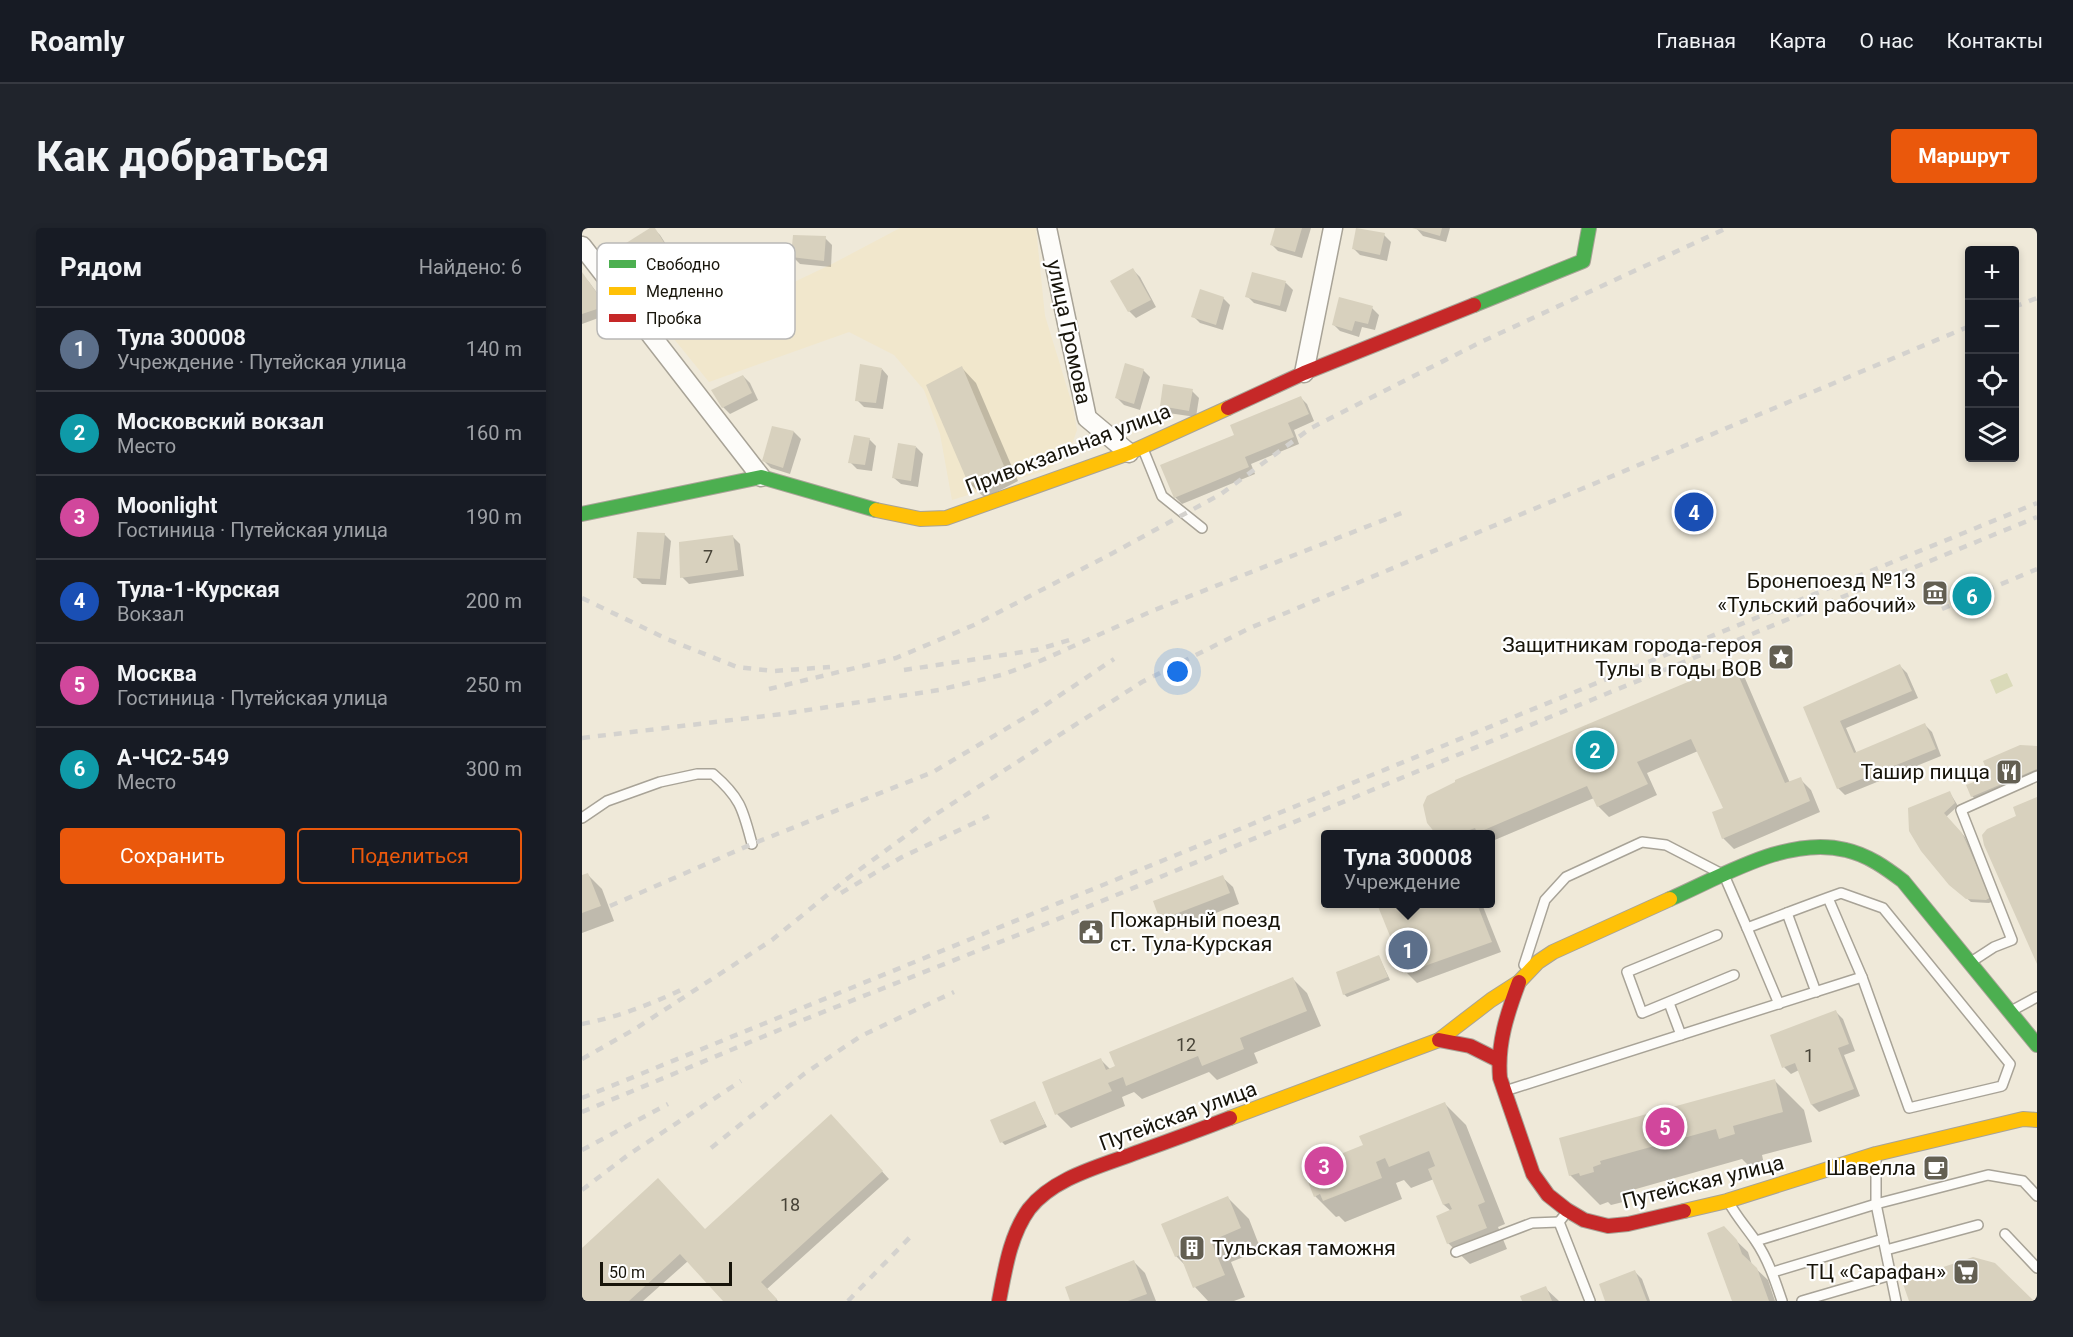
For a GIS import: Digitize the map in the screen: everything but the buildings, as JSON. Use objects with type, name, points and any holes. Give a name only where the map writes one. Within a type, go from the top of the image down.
[{"type":"street","name":"улица Громова","points":[[1047,228],[1087,418],[1135,450]]},
{"type":"street","points":[[1304,373],[1333,228]]},
{"type":"street","name":"Привокзальная улица","points":[[582,514],[761,477],[871,508],[920,519],[946,518],[1135,450],[1304,373],[1583,261],[1589,228]]},
{"type":"street","points":[[582,246],[597,265]]},
{"type":"street","points":[[654,339],[761,477]]},
{"type":"street","points":[[1439,1040],[1518,982],[1553,952],[1724,875],[1788,851],[1825,847],[1851,851],[1879,863],[1903,881],[2037,1045]]},
{"type":"street","name":"Путейская улица","points":[[1518,982],[1507,1015],[1498,1060],[1500,1084],[1533,1174],[1563,1216],[1608,1226],[1628,1224],[1727,1201],[1876,1154],[2031,1116]]},
{"type":"street","points":[[1439,1040],[1464,1042],[1498,1060]]},
{"type":"street","name":"Путейская улица","points":[[999,1301],[1013,1239],[1029,1209],[1052,1188],[1083,1173],[1439,1040]]},
{"type":"lane","points":[[1135,450],[1162,496],[1202,528]]},
{"type":"lane","points":[[582,818],[607,801],[660,782],[697,774],[713,774],[726,786],[742,807],[752,844]]},
{"type":"lane","points":[[1971,962],[1994,947],[2012,939],[1961,810],[2037,776]]},
{"type":"lane","points":[[1518,982],[1545,900],[1566,877],[1642,842],[1666,845],[1724,875],[1779,1004]]},
{"type":"lane","points":[[1747,928],[1841,893],[1883,908],[2010,1064],[2002,1086],[1909,1108],[1862,977],[1828,898]]},
{"type":"lane","points":[[1787,913],[1816,992]]},
{"type":"lane","points":[[1717,935],[1627,972],[1642,1013],[1734,975]]},
{"type":"lane","points":[[1503,1092],[1862,977]]},
{"type":"lane","points":[[2011,1011],[2037,997]]},
{"type":"lane","points":[[1669,1003],[1681,1035]]},
{"type":"lane","points":[[1876,1154],[1876,1203],[1896,1301]]},
{"type":"lane","points":[[1756,1241],[1876,1203],[1989,1175],[2023,1181],[2037,1196]]},
{"type":"lane","points":[[1727,1201],[1737,1218],[1756,1241],[1773,1272],[1782,1301]]},
{"type":"lane","points":[[1456,1252],[1532,1223],[1563,1216],[1590,1301]]},
{"type":"lane","points":[[1886,1250],[1978,1225]]},
{"type":"lane","points":[[2004,1234],[2037,1268]]},
{"type":"lane","points":[[1773,1272],[1883,1239]]},
{"type":"lane","points":[[1802,1301],[1891,1275]]},
{"type":"shaded area","points":[[900,228],[1036,228],[1045,316],[1073,407],[1077,430],[1069,453],[1048,470],[952,500],[940,434],[924,390],[894,355],[849,332],[709,382],[674,339],[795,339],[795,282]]},
{"type":"green space","points":[[2007,673],[2013,686],[1996,694],[1990,680]]},
{"type":"railway","points":[[769,689],[896,658],[974,625],[1221,494],[1311,428],[1481,342],[1727,228]]},
{"type":"railway","points":[[2019,305],[2037,298]]},
{"type":"railway","points":[[582,1059],[635,1029],[772,940],[848,878],[933,816],[1142,682],[1250,628],[1965,328]]},
{"type":"railway","points":[[582,1098],[2037,503]]},
{"type":"railway","points":[[582,738],[782,714],[939,690],[1001,675],[1040,661],[1152,611],[1404,512]]},
{"type":"railway","points":[[582,1112],[2037,517]]},
{"type":"railway","points":[[1942,609],[2037,569]]},
{"type":"railway","points":[[582,598],[667,639],[737,667],[774,671],[830,667]]},
{"type":"railway","points":[[904,670],[1036,650],[1073,639]]},
{"type":"railway","points":[[610,906],[752,844],[933,772],[1041,708],[1114,659]]},
{"type":"railway","points":[[841,893],[902,857],[989,816]]},
{"type":"railway","points":[[582,1024],[635,1009],[685,988]]},
{"type":"railway","points":[[711,1148],[804,1074],[861,1036],[954,992]]},
{"type":"railway","points":[[582,1190],[628,1155],[741,1081]]},
{"type":"railway","points":[[582,1150],[668,1104]]},
{"type":"railway","points":[[848,1301],[914,1233]]},
{"type":"traffic: fast","points":[[1474,305],[1583,261],[1589,228]]},
{"type":"traffic: fast","points":[[582,514],[761,477],[876,510]]},
{"type":"traffic: fast","points":[[1670,899],[1733,870],[1778,853],[1801,848],[1824,847],[1862,855],[1903,881],[2037,1045]]},
{"type":"traffic: slow","points":[[876,510],[920,519],[946,518],[1129,453],[1228,408]]},
{"type":"traffic: slow","points":[[1230,1118],[1439,1040],[1491,1000],[1519,982],[1538,962],[1553,952],[1670,899]]},
{"type":"traffic: slow","points":[[1684,1211],[1727,1201],[1876,1154],[2023,1119],[2037,1120]]},
{"type":"traffic: jam","points":[[1228,408],[1304,373],[1474,305]]},
{"type":"traffic: jam","points":[[1519,982],[1504,1029],[1499,1065],[1500,1078],[1533,1174],[1548,1195],[1584,1220],[1608,1226],[1628,1224],[1684,1211]]},
{"type":"traffic: jam","points":[[1439,1040],[1470,1046],[1498,1060]]},
{"type":"traffic: jam","points":[[999,1301],[1009,1253],[1017,1230],[1029,1209],[1039,1198],[1079,1174],[1230,1118]]},
{"type":"place","name":"Тула-1-Курская","points":[[1694,512]]},
{"type":"place","name":"Бронепоезд №13 «Тульский рабочий»","points":[[1935,593]]},
{"type":"place","name":"А-ЧС2-549","points":[[1972,596]]},
{"type":"place","name":"Защитникам города-героя Тулы в годы ВОВ","points":[[1781,657]]},
{"type":"place","name":"Московский вокзал","points":[[1595,750]]},
{"type":"place","name":"Ташир пицца","points":[[2009,772]]},
{"type":"place","name":"Пожарный поезд ст. Тула-Курская","points":[[1091,932]]},
{"type":"place","name":"Тула 300008","points":[[1408,950]]},
{"type":"place","name":"Москва","points":[[1665,1127]]},
{"type":"place","name":"Moonlight","points":[[1324,1166]]},
{"type":"place","name":"Шавелла","points":[[1936,1168]]},
{"type":"place","name":"Тульская таможня","points":[[1192,1248]]},
{"type":"place","name":"ТЦ «Сарафан»","points":[[1966,1272]]}]
